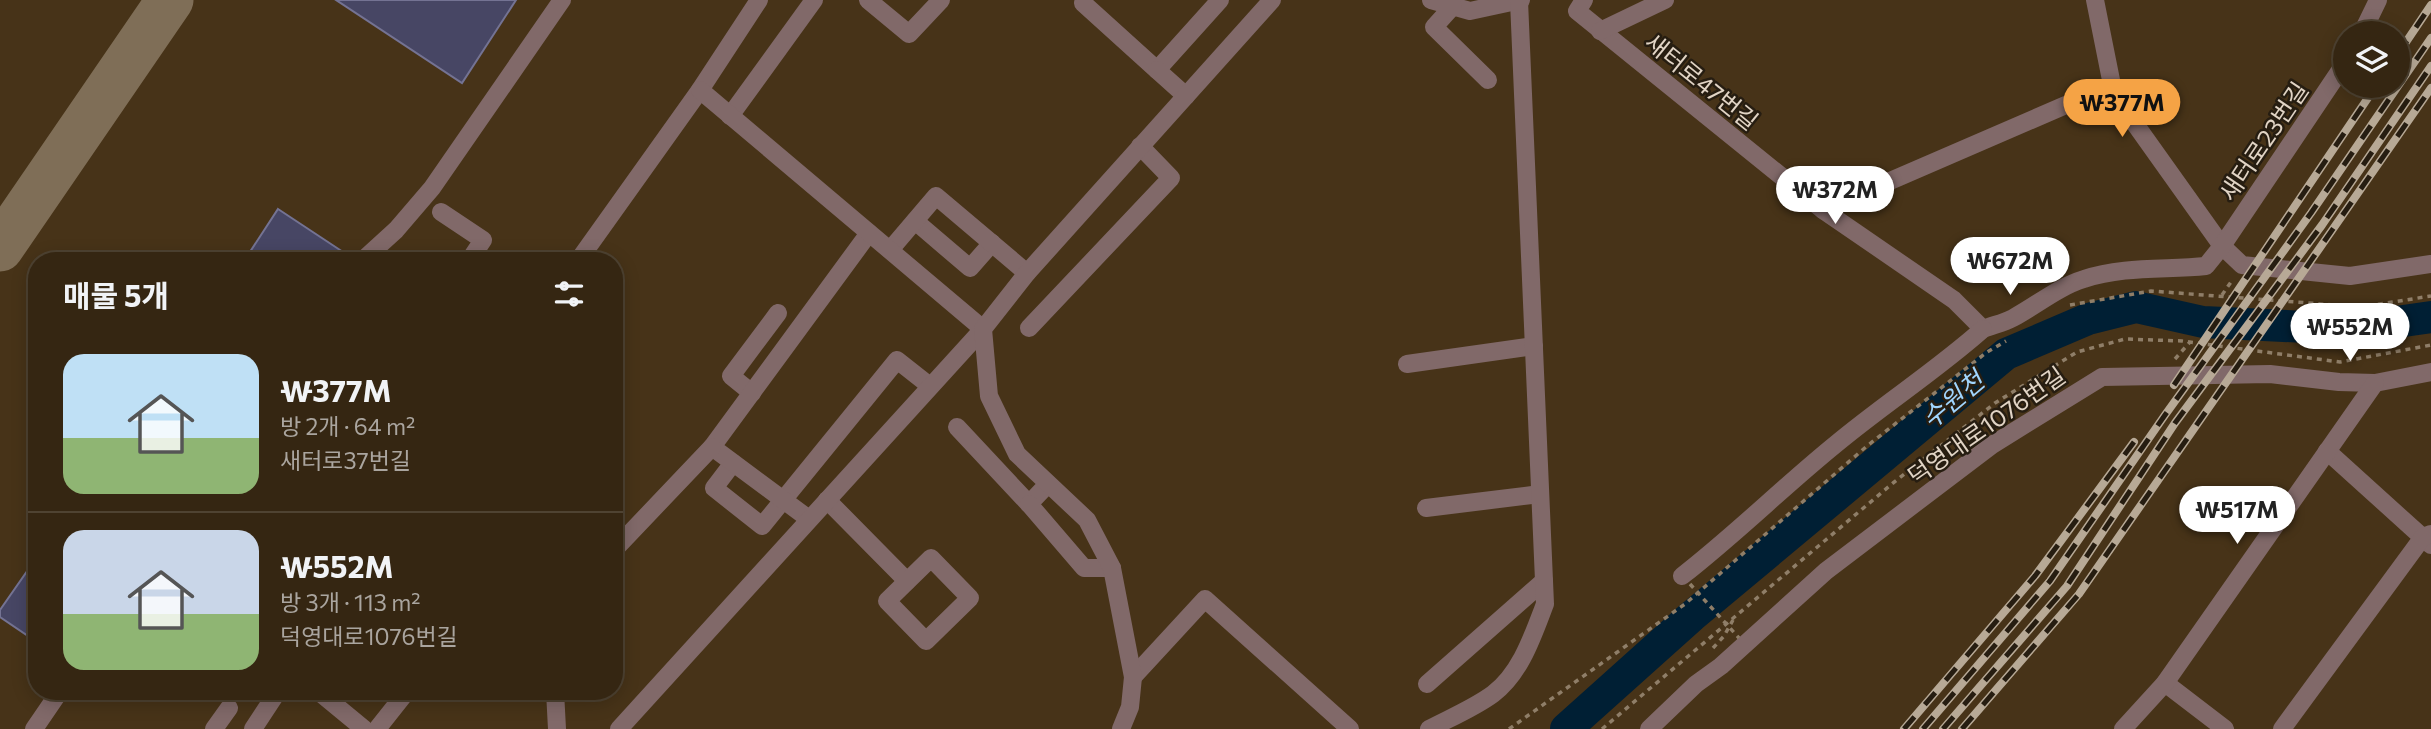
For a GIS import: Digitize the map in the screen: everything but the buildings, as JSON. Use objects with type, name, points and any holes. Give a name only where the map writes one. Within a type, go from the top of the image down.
[{"type":"street","points":[[372,252],[396,230],[432,188],[562,0]]},
{"type":"street","points":[[584,252],[700,90],[759,0]]},
{"type":"street","points":[[730,116],[814,0]]},
{"type":"street","points":[[868,0],[909,34],[940,0]]},
{"type":"street","points":[[1157,70],[1220,0]]},
{"type":"street","points":[[619,729],[983,329],[1027,273],[1272,0]]},
{"type":"street","points":[[1429,729],[1493,693],[1513,672],[1532,637],[1545,604],[1520,0],[1470,10],[1431,0]]},
{"type":"street","name":"새터로47번길","points":[[1584,0],[1577,11],[1601,31],[1823,210],[1954,300],[1983,329]]},
{"type":"street","points":[[1601,31],[1665,0]]},
{"type":"street","points":[[2095,0],[2112,85],[2123,107],[2222,246],[2242,265],[2350,276],[2431,264]]},
{"type":"street","points":[[2367,21],[2378,0]]},
{"type":"street","points":[[1083,3],[1186,96]]},
{"type":"street","points":[[1453,6],[1434,27],[1488,80]]},
{"type":"street","name":"새터로23번길","points":[[1983,329],[2012,319],[2039,301],[2082,279],[2118,270],[2167,270],[2206,266],[2333,81]]},
{"type":"street","points":[[1823,210],[2112,85]]},
{"type":"street","points":[[700,90],[983,329],[989,396],[1017,454],[1087,520],[1112,569],[1133,677],[1130,707],[1121,729]]},
{"type":"street","points":[[1029,328],[1171,178],[1140,146]]},
{"type":"street","points":[[890,250],[936,196],[1027,273]]},
{"type":"street","points":[[441,212],[483,240],[475,252]]},
{"type":"street","points":[[915,221],[970,268],[992,243]]},
{"type":"street","points":[[623,541],[712,447],[869,233]]},
{"type":"street","points":[[752,393],[731,376],[778,313]]},
{"type":"street","points":[[1686,580],[1832,446],[1955,354],[1983,329]]},
{"type":"street","points":[[1407,363],[1534,346]]},
{"type":"street","points":[[733,463],[714,488],[762,526],[897,360],[930,386]]},
{"type":"street","name":"덕영대로1076번길","points":[[1649,729],[1696,684],[1729,659],[1826,571],[1992,445],[2102,377],[2270,374],[2375,383],[2431,372]]},
{"type":"street","points":[[2123,729],[2165,683],[2375,383]]},
{"type":"street","points":[[957,427],[1084,568],[1112,569]]},
{"type":"street","points":[[712,447],[809,519]]},
{"type":"street","points":[[2281,729],[2428,539],[2328,451]]},
{"type":"street","points":[[1029,504],[1048,484]]},
{"type":"street","points":[[1426,508],[1540,494]]},
{"type":"street","points":[[827,500],[907,581]]},
{"type":"street","points":[[931,558],[970,598],[926,641],[887,601],[907,581],[931,558]]},
{"type":"street","points":[[1427,684],[1544,581]]},
{"type":"street","points":[[1133,677],[1205,599],[1350,729]]},
{"type":"street","points":[[2165,683],[2225,729]]},
{"type":"street","points":[[34,729],[54,700]]},
{"type":"street","points":[[253,729],[272,700]]},
{"type":"street","points":[[328,700],[344,723],[364,729]]},
{"type":"street","points":[[377,729],[400,700]]},
{"type":"street","points":[[555,700],[557,729]]},
{"type":"street","points":[[214,729],[229,708]]},
{"type":"path","points":[[2222,295],[2230,283]]},
{"type":"path","points":[[2060,307],[2151,291],[2361,307],[2431,296]]},
{"type":"path","points":[[1509,729],[1685,604],[1867,446],[1987,352],[2008,339]]},
{"type":"path","points":[[1686,580],[1739,638]]},
{"type":"waterway","name":"수원천","points":[[1566,729],[1692,616],[2006,354],[2088,319],[2136,307],[2203,322],[2347,329],[2431,317]]},
{"type":"taxiway","points":[[0,248],[170,0]]},
{"type":"railway","points":[[2410,36],[2431,5]]},
{"type":"railway","points":[[1923,729],[2050,581],[2165,415],[2311,213],[2431,38]]},
{"type":"railway","points":[[1943,729],[2067,586],[2175,423],[2322,225],[2431,66]]},
{"type":"railway","points":[[1962,729],[2079,594],[2431,88]]},
{"type":"railway","points":[[2174,385],[2368,98]]},
{"type":"railway","points":[[1904,729],[2035,576],[2134,442]]}]
